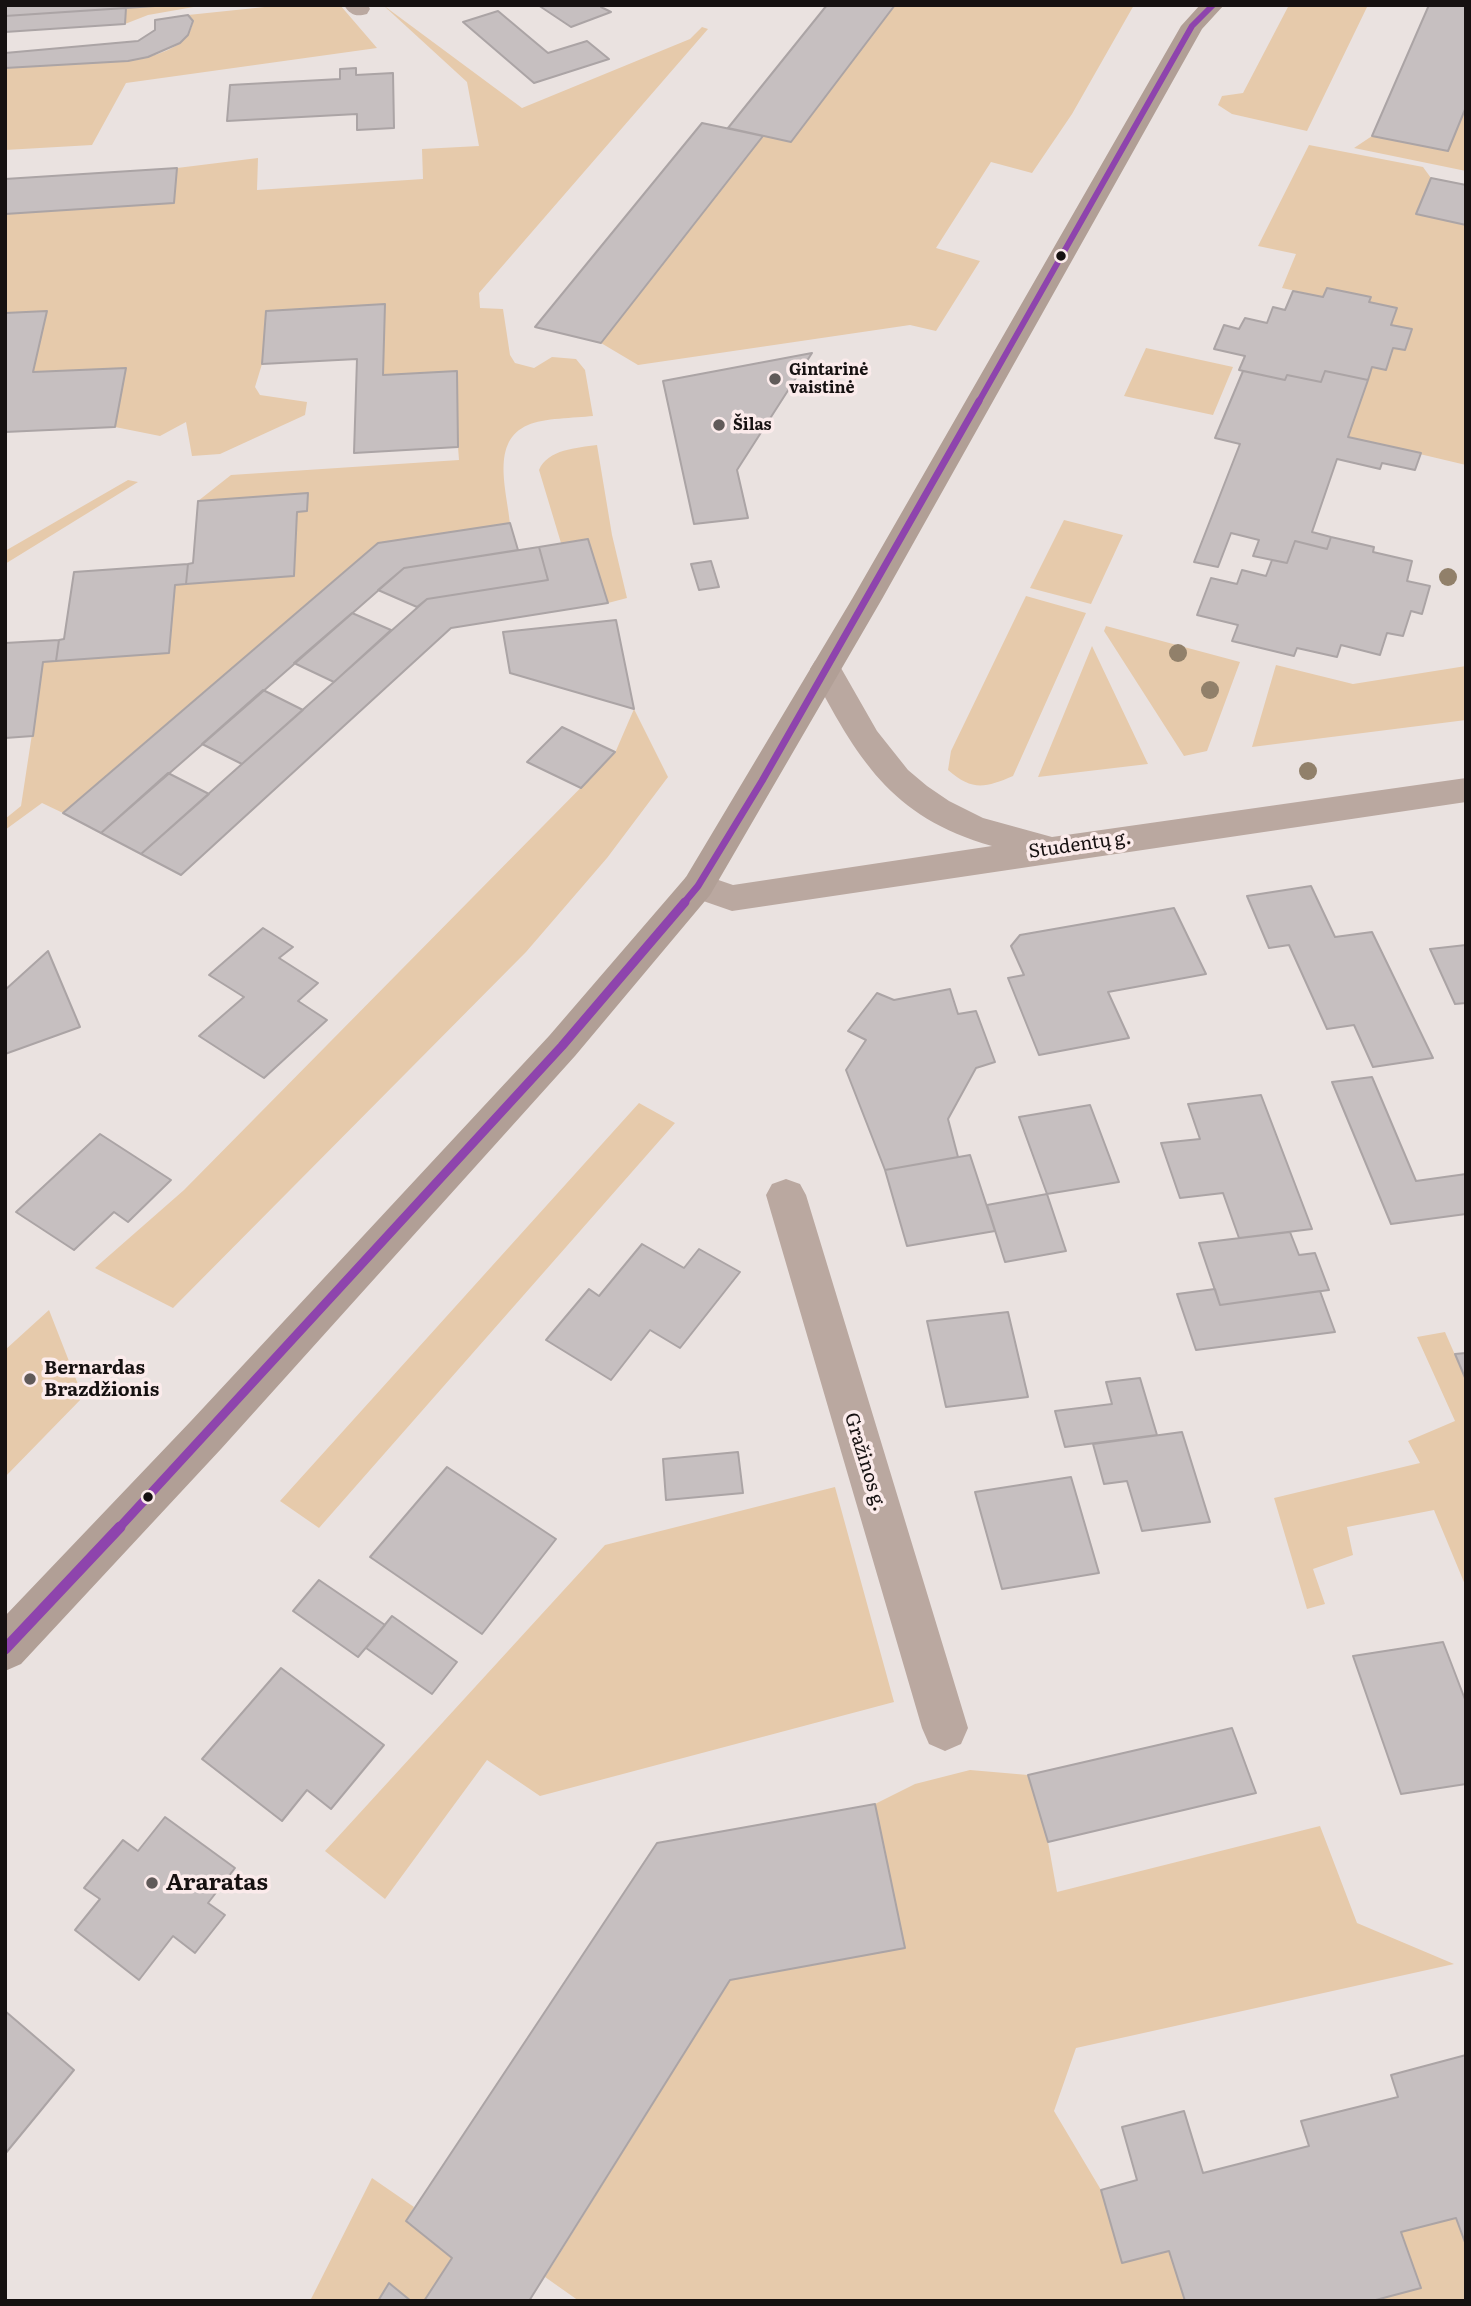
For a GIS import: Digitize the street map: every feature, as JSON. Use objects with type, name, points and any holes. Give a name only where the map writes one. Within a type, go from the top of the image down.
[{"type":"main road","points":[[5,1649],[206,1435],[328,1298],[562,1046],[698,886],[826,669],[1193,16],[1213,5]]},
{"type":"street","points":[[826,669],[859,731],[888,771],[928,805],[964,824],[1052,849]]},
{"type":"street","name":"Studentų g.","points":[[698,886],[732,898],[1466,790]]},
{"type":"street","name":"Gražinos g.","points":[[786,1195],[945,1728]]},
{"type":"shaded area","points":[[205,5],[148,15],[125,24],[126,8]]},
{"type":"shaded area","points":[[284,5],[340,5],[377,48],[126,83],[92,145],[5,150],[5,68],[128,61],[147,57],[168,50],[185,38],[193,21],[188,15]]},
{"type":"shaded area","points":[[383,5],[522,108],[690,39],[702,27],[708,29],[479,293],[480,308],[503,309],[510,355],[515,363],[534,368],[552,357],[576,359],[585,370],[593,416],[542,421],[516,432],[505,455],[504,468],[510,523],[378,543],[63,813],[42,803],[5,830],[5,819],[21,806],[43,662],[168,653],[175,585],[294,576],[297,512],[307,511],[308,494],[198,501],[231,475],[459,460],[458,447],[383,375],[384,305],[266,311],[262,364],[255,387],[260,395],[307,402],[305,415],[220,454],[192,456],[186,422],[160,436],[115,427],[125,368],[33,372],[46,311],[5,313],[5,214],[174,203],[177,168],[258,158],[257,190],[423,179],[422,149],[479,146],[467,82]]},
{"type":"shaded area","points":[[895,5],[1134,5],[1072,114],[1032,173],[991,162],[936,248],[980,261],[936,331],[910,325],[638,365],[601,343],[763,136],[791,142]]},
{"type":"shaded area","points":[[1289,5],[1368,5],[1307,131],[1232,114],[1218,105],[1222,96],[1243,93]]},
{"type":"shaded area","points":[[1466,107],[1466,171],[1354,148],[1372,136],[1448,151]]},
{"type":"shaded area","points":[[1309,145],[1423,167],[1431,178],[1416,214],[1466,225],[1466,465],[1348,437],[1372,367],[1393,348],[1405,350],[1412,330],[1391,325],[1396,308],[1369,302],[1370,297],[1327,288],[1323,297],[1282,288],[1296,254],[1258,246]]},
{"type":"shaded area","points":[[1146,348],[1233,367],[1213,415],[1124,396]]},
{"type":"shaded area","points":[[597,445],[612,535],[627,598],[608,603],[588,539],[561,543],[539,470],[543,463],[556,454]]},
{"type":"shaded area","points":[[128,480],[138,482],[5,564],[5,551]]},
{"type":"shaded area","points":[[1064,520],[1123,535],[1091,604],[1030,588]]},
{"type":"shaded area","points":[[1026,596],[1086,613],[1013,776],[986,785],[972,784],[948,770],[951,751]]},
{"type":"shaded area","points":[[1106,626],[1240,662],[1207,751],[1184,756],[1104,631]]},
{"type":"shaded area","points":[[1092,646],[1148,764],[1038,777]]},
{"type":"shaded area","points":[[1276,665],[1353,684],[1466,666],[1466,720],[1252,747]]},
{"type":"shaded area","points":[[634,709],[668,777],[607,858],[526,952],[173,1308],[95,1268],[184,1190],[615,753]]},
{"type":"shaded area","points":[[639,1103],[675,1123],[319,1528],[280,1501]]},
{"type":"shaded area","points":[[49,1310],[83,1397],[5,1477],[5,1350]]},
{"type":"shaded area","points":[[1445,1332],[1466,1380],[1466,1587],[1434,1510],[1347,1527],[1353,1555],[1313,1569],[1325,1604],[1307,1609],[1274,1498],[1420,1463],[1408,1441],[1455,1421],[1417,1337]]},
{"type":"shaded area","points":[[835,1487],[894,1702],[540,1796],[487,1760],[385,1899],[325,1851],[605,1545]]},
{"type":"shaded area","points":[[970,1770],[1028,1775],[1048,1842],[1057,1892],[1320,1826],[1357,1923],[1454,1964],[1076,2048],[1054,2111],[1101,2190],[1122,2263],[1169,2251],[1185,2301],[579,2301],[545,2277],[730,1980],[905,1948],[875,1804],[915,1784]]},
{"type":"shaded area","points":[[372,2178],[414,2207],[406,2221],[452,2258],[424,2301],[411,2301],[389,2283],[378,2301],[310,2301]]},
{"type":"shaded area","points":[[1456,2218],[1466,2245],[1466,2301],[1372,2301],[1401,2232]]},
{"type":"building","points":[[5,5],[170,5],[5,16]]},
{"type":"building","points":[[538,5],[605,5],[601,7],[611,12],[571,27]]},
{"type":"building","points":[[827,5],[895,5],[791,142],[728,128]]},
{"type":"building","points":[[1429,5],[1466,5],[1466,107],[1448,151],[1372,136]]},
{"type":"building","points":[[126,8],[125,24],[5,32],[5,16]]},
{"type":"building","points":[[498,11],[548,53],[587,41],[609,59],[534,83],[463,22]]},
{"type":"building","points":[[188,15],[193,21],[188,35],[180,43],[148,57],[128,61],[5,68],[5,53],[138,41],[155,30],[155,20]]},
{"type":"building","points":[[356,68],[356,75],[393,73],[394,128],[357,130],[357,114],[227,121],[230,85],[340,79],[340,69]]},
{"type":"building","points":[[702,123],[763,136],[601,343],[535,327]]},
{"type":"building","points":[[177,168],[174,203],[5,214],[5,179]]},
{"type":"building","points":[[1431,178],[1466,185],[1466,225],[1416,214]]},
{"type":"building","points":[[1327,288],[1371,297],[1369,302],[1397,308],[1391,325],[1412,329],[1405,350],[1393,348],[1386,370],[1372,367],[1368,380],[1325,371],[1321,382],[1287,375],[1285,380],[1239,370],[1245,356],[1214,349],[1224,325],[1239,329],[1245,318],[1267,323],[1273,307],[1285,310],[1293,291],[1323,297]]},
{"type":"building","points":[[385,304],[383,375],[457,371],[458,447],[354,453],[357,359],[262,364],[266,311]]},
{"type":"building","points":[[47,311],[33,372],[126,368],[115,427],[5,432],[5,313]]},
{"type":"building","name":"Šilas","points":[[812,353],[737,470],[748,518],[694,524],[663,381]]},
{"type":"building","points":[[1243,371],[1285,380],[1287,375],[1321,382],[1325,371],[1368,380],[1348,437],[1421,453],[1415,470],[1382,463],[1380,469],[1337,459],[1312,532],[1331,537],[1327,549],[1295,541],[1287,563],[1253,556],[1259,540],[1231,533],[1218,567],[1194,562],[1240,444],[1215,438]]},
{"type":"building","points":[[308,493],[307,511],[297,512],[294,576],[186,584],[188,564],[193,563],[198,501]]},
{"type":"building","points":[[510,523],[518,550],[404,568],[101,833],[63,813],[378,543]]},
{"type":"building","points":[[1331,537],[1374,547],[1373,552],[1412,561],[1407,581],[1430,586],[1422,614],[1411,611],[1403,636],[1387,633],[1380,655],[1341,645],[1337,657],[1297,648],[1294,656],[1232,641],[1238,625],[1197,615],[1211,578],[1237,584],[1242,570],[1266,576],[1272,560],[1287,563],[1295,541],[1327,549]]},
{"type":"building","points":[[588,539],[608,603],[451,628],[181,875],[141,854],[427,599],[548,580],[539,547]]},
{"type":"building","points":[[539,547],[548,580],[427,599],[417,607],[378,590],[404,568]]},
{"type":"building","points":[[711,561],[719,587],[699,590],[691,564]]},
{"type":"building","points":[[188,564],[186,584],[175,585],[169,653],[56,661],[59,640],[64,639],[74,572]]},
{"type":"building","points":[[352,613],[391,630],[334,682],[294,663]]},
{"type":"building","points":[[616,620],[634,709],[510,673],[503,632]]},
{"type":"building","points":[[59,640],[56,661],[43,662],[33,736],[5,738],[5,643]]},
{"type":"building","points":[[263,690],[303,710],[242,764],[202,744]]},
{"type":"building","points":[[562,727],[615,752],[581,788],[527,762]]},
{"type":"building","points":[[168,773],[209,794],[141,854],[101,833]]},
{"type":"building","points":[[1311,886],[1335,937],[1372,932],[1433,1058],[1373,1067],[1354,1025],[1327,1029],[1289,945],[1269,948],[1247,896]]},
{"type":"building","points":[[1174,908],[1206,974],[1108,992],[1129,1038],[1039,1055],[1008,978],[1024,975],[1011,946],[1020,935]]},
{"type":"building","points":[[263,928],[293,947],[279,958],[318,983],[298,1001],[327,1020],[264,1078],[199,1036],[244,997],[209,975]]},
{"type":"building","points":[[1466,945],[1466,1003],[1455,1004],[1430,949]]},
{"type":"building","points":[[48,951],[80,1027],[5,1054],[5,990]]},
{"type":"building","points":[[950,989],[958,1014],[976,1011],[995,1062],[976,1068],[948,1119],[958,1157],[885,1170],[846,1070],[866,1040],[848,1031],[877,993],[894,1000]]},
{"type":"building","points":[[1372,1077],[1416,1181],[1466,1174],[1466,1214],[1391,1224],[1332,1082]]},
{"type":"building","points":[[1261,1095],[1312,1229],[1239,1238],[1223,1193],[1180,1198],[1161,1143],[1200,1139],[1188,1104]]},
{"type":"building","points":[[1090,1105],[1119,1182],[1047,1194],[1019,1117]]},
{"type":"building","points":[[100,1134],[171,1180],[128,1222],[114,1212],[74,1250],[16,1212]]},
{"type":"building","points":[[970,1155],[995,1231],[907,1246],[885,1170]]},
{"type":"building","points":[[1047,1194],[1066,1251],[1005,1262],[987,1205]]},
{"type":"building","points":[[1290,1232],[1299,1255],[1315,1253],[1329,1290],[1220,1305],[1199,1243]]},
{"type":"building","points":[[642,1244],[684,1268],[699,1249],[740,1272],[680,1348],[650,1330],[611,1380],[546,1340],[589,1289],[599,1296]]},
{"type":"building","points":[[1215,1289],[1220,1305],[1320,1291],[1335,1332],[1196,1350],[1177,1294]]},
{"type":"building","points":[[1008,1312],[1028,1397],[946,1407],[927,1321]]},
{"type":"building","points":[[1466,1353],[1466,1380],[1455,1354]]},
{"type":"building","points":[[1140,1378],[1157,1435],[1065,1447],[1055,1411],[1112,1404],[1106,1382]]},
{"type":"building","points":[[1182,1432],[1210,1522],[1142,1531],[1127,1481],[1104,1484],[1093,1444]]},
{"type":"building","points":[[738,1452],[743,1493],[666,1500],[663,1459]]},
{"type":"building","points":[[447,1467],[556,1539],[482,1634],[370,1557]]},
{"type":"building","points":[[1071,1477],[1099,1573],[1002,1589],[975,1492]]},
{"type":"building","points":[[319,1580],[385,1625],[358,1657],[293,1611]]},
{"type":"building","points":[[392,1616],[457,1662],[432,1694],[366,1648]]},
{"type":"building","points":[[1443,1642],[1466,1702],[1466,1784],[1401,1794],[1353,1656]]},
{"type":"building","points":[[281,1668],[384,1745],[331,1809],[307,1790],[282,1821],[202,1759]]},
{"type":"building","points":[[1232,1728],[1256,1793],[1048,1842],[1028,1775]]},
{"type":"building","points":[[875,1804],[905,1948],[730,1980],[529,2301],[424,2301],[452,2258],[406,2221],[657,1843]]},
{"type":"building","points":[[165,1817],[235,1868],[208,1903],[225,1915],[195,1953],[173,1936],[139,1980],[75,1930],[100,1899],[84,1888],[123,1840],[138,1851]]},
{"type":"building","points":[[5,2011],[74,2070],[5,2154]]},
{"type":"building","points":[[1466,2055],[1466,2245],[1456,2218],[1401,2232],[1421,2288],[1372,2301],[1185,2301],[1169,2251],[1122,2263],[1101,2190],[1137,2180],[1122,2127],[1184,2111],[1203,2173],[1309,2146],[1301,2121],[1398,2097],[1391,2075]]},
{"type":"building","points":[[389,2283],[411,2301],[378,2301]]},
{"type":"transit line","points":[[5,1649],[206,1435],[562,1046],[698,886],[867,599],[1192,26],[1213,5]]},
{"type":"place","name":"Gintarinė vaistinė","points":[[775,379]]},
{"type":"place","name":"Šilas","points":[[719,425]]},
{"type":"place","name":"Bernardas Brazdžionis","points":[[30,1379]]},
{"type":"place","name":"Araratas","points":[[152,1883]]}]
